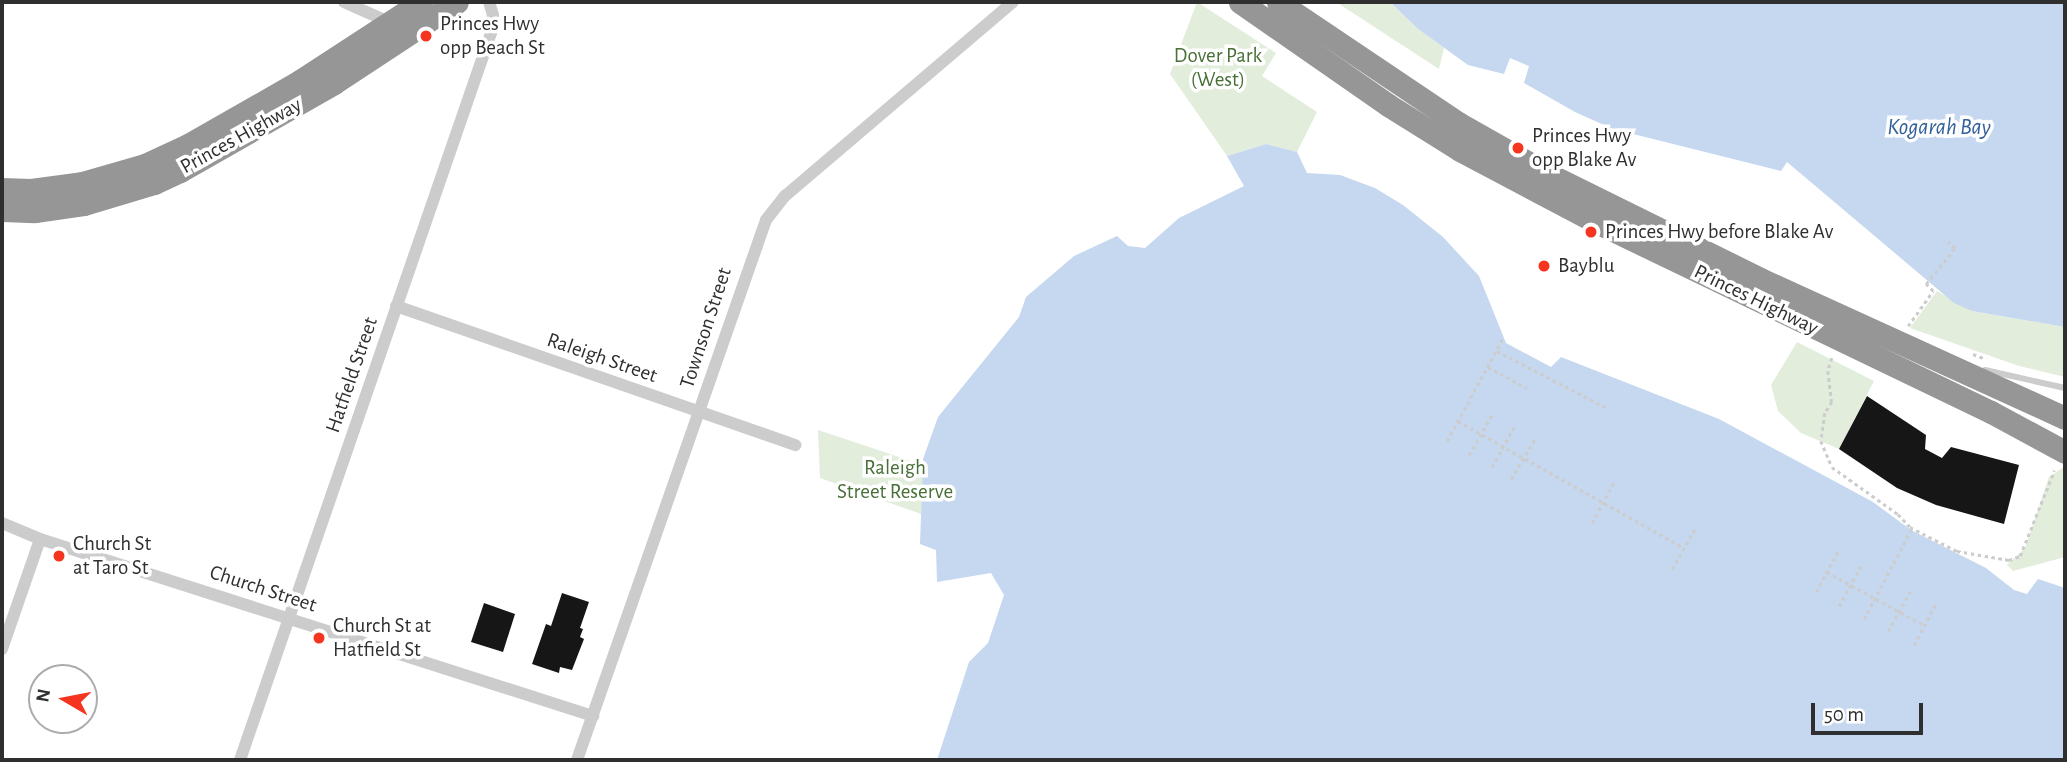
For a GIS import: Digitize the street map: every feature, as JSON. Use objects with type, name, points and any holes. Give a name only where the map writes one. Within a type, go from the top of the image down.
[{"type":"highway","name":"Princes Highway","points":[[2,189],[31,190],[82,183],[145,165],[188,145],[300,81],[421,2]]},
{"type":"highway","name":"Princes Highway","points":[[2,210],[35,211],[83,204],[153,183],[180,171],[334,83],[457,2]]},
{"type":"highway","name":"Princes Highway","points":[[1240,2],[1388,106],[1461,150],[1594,221],[2056,455]]},
{"type":"highway","name":"Princes Highway","points":[[1278,2],[1458,123],[1548,174],[1760,279],[2065,418]]},
{"type":"street","points":[[344,2],[391,23]]},
{"type":"street","name":"Hatfield Street","points":[[240,760],[491,33],[493,15],[489,2]]},
{"type":"street","name":"Townson Street","points":[[577,760],[699,412],[757,237],[774,207],[1013,2]]},
{"type":"street","name":"Raleigh Street","points":[[396,306],[796,445]]},
{"type":"street","name":"Church Street","points":[[2,523],[40,539],[593,716]]},
{"type":"street","points":[[2,649],[40,539]]},
{"type":"lane","points":[[1933,358],[2065,388]]},
{"type":"path","points":[[1906,328],[1933,290],[1926,284],[1955,248],[1948,242]]},
{"type":"path","points":[[1447,441],[1503,338]]},
{"type":"path","points":[[1497,351],[1607,408]]},
{"type":"path","points":[[1834,354],[1828,372],[1832,402],[1821,426],[1824,453],[1832,467],[1898,514],[1910,527],[1957,551],[2014,559],[2025,548],[2056,455]]},
{"type":"path","points":[[1488,367],[1527,388]]},
{"type":"path","points":[[1469,455],[1493,413]]},
{"type":"path","points":[[1458,421],[1684,548]]},
{"type":"path","points":[[1492,467],[1515,425]]},
{"type":"path","points":[[1511,479],[1535,437]]},
{"type":"path","points":[[1592,523],[1614,482]]},
{"type":"path","points":[[1672,569],[1696,527]]},
{"type":"path","points":[[1864,619],[1911,530]]},
{"type":"path","points":[[1816,592],[1838,551]]},
{"type":"path","points":[[1839,606],[1862,564]]},
{"type":"path","points":[[1827,572],[1924,625]]},
{"type":"path","points":[[1888,632],[1911,590]]},
{"type":"path","points":[[1913,645],[1936,603]]},
{"type":"green space","name":"Dover Park (West)","points":[[1197,2],[1276,53],[1262,76],[1317,112],[1297,152],[1266,144],[1227,156],[1170,74]]},
{"type":"green space","points":[[1336,2],[1390,2],[1418,29],[1444,48],[1439,69]]},
{"type":"green space","points":[[1937,291],[1972,311],[2065,327],[2065,377],[2019,366],[1910,328]]},
{"type":"green space","points":[[1797,342],[1874,381],[1839,449],[1801,433],[1778,411],[1771,385]]},
{"type":"green space","name":"Raleigh Street Reserve","points":[[818,430],[923,465],[921,514],[820,478]]},
{"type":"green space","points":[[2065,466],[2065,557],[2013,571],[2007,565],[2025,548],[2049,477]]},
{"type":"water","name":"Kogarah Bay","points":[[1390,2],[2065,2],[2065,327],[1972,311],[1954,303],[1787,162],[1781,171],[1613,129],[1575,112],[1524,83],[1529,66],[1510,58],[1504,74],[1468,65],[1418,29]]},
{"type":"water","points":[[1266,144],[1297,152],[1307,173],[1340,175],[1375,188],[1403,205],[1443,237],[1479,276],[1506,343],[1551,367],[1561,357],[1719,419],[1873,502],[1911,530],[1986,568],[2014,590],[2027,594],[2038,579],[2065,588],[2065,760],[937,760],[969,662],[988,643],[1004,595],[991,573],[937,582],[936,550],[920,544],[923,459],[938,417],[1019,317],[1026,297],[1074,256],[1117,236],[1128,246],[1145,248],[1179,218],[1244,186],[1227,156]]},
{"type":"building","points":[[1867,396],[1926,435],[1925,449],[1942,458],[1951,447],[2019,465],[2004,524],[1936,505],[1897,488],[1839,449]]},
{"type":"building","points":[[562,593],[589,602],[580,628],[583,629],[580,637],[584,639],[572,670],[560,667],[559,673],[532,664],[546,624],[551,626]]},
{"type":"building","points":[[484,603],[515,614],[503,652],[471,642]]},
{"type":"place","name":"Princes Hwy opp Beach St","points":[[426,36]]},
{"type":"place","name":"Princes Hwy opp Blake Av","points":[[1518,148]]},
{"type":"place","name":"Princes Hwy before Blake Av","points":[[1591,232]]},
{"type":"place","name":"Bayblu","points":[[1544,266]]},
{"type":"place","name":"Church St at Taro St","points":[[59,556]]},
{"type":"place","name":"Church St at Hatfield St","points":[[319,638]]}]
